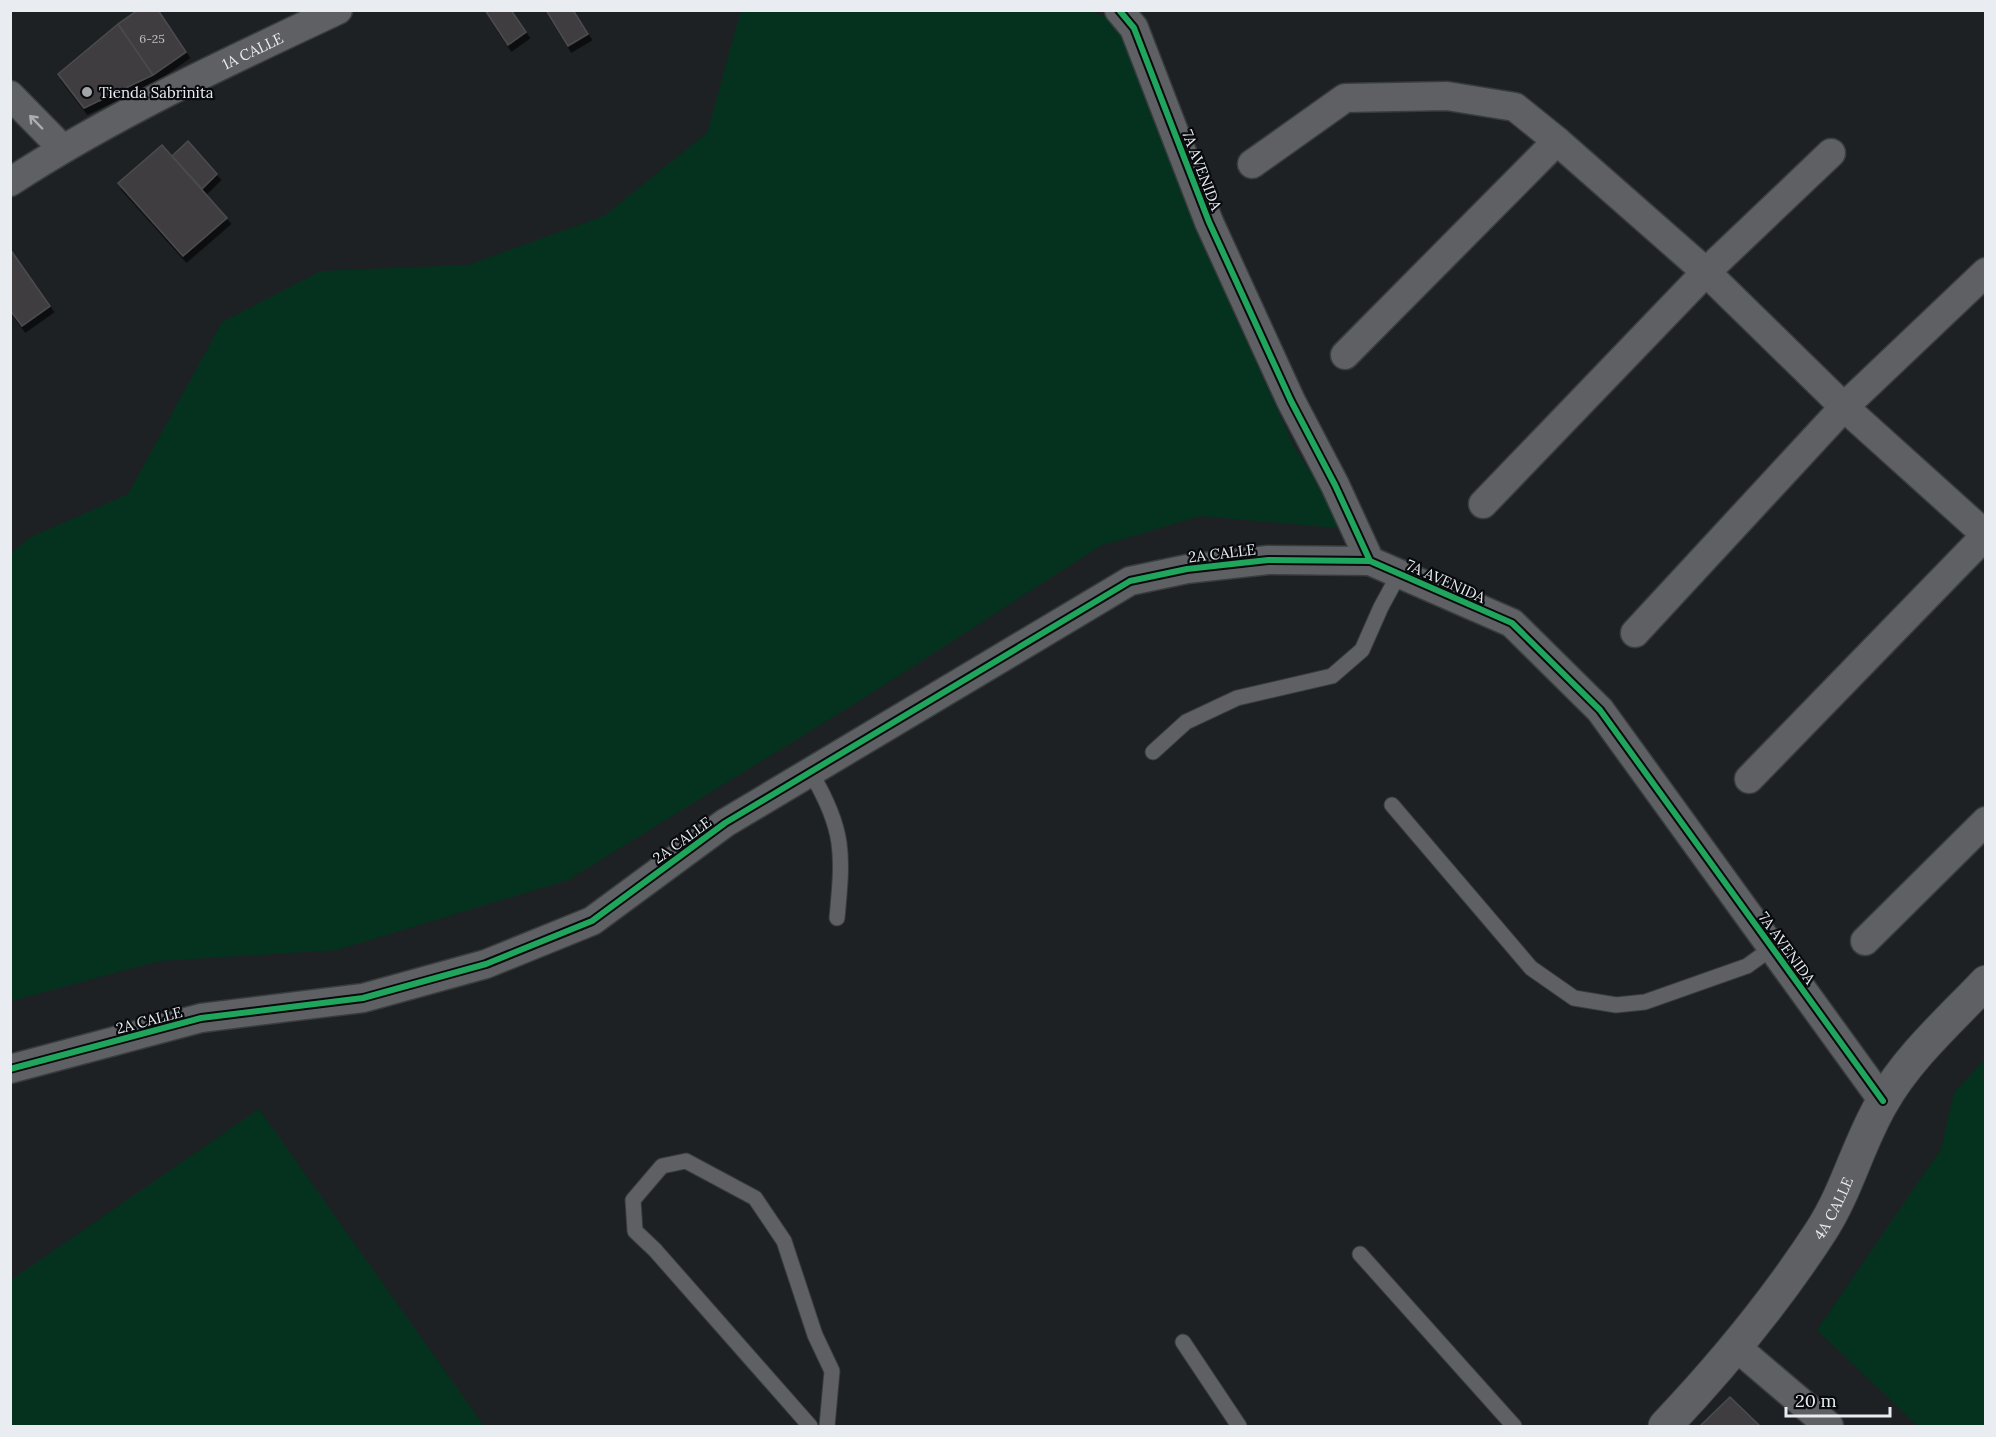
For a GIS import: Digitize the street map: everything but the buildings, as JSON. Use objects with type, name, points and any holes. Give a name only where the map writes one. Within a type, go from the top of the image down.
[{"type":"main road","name":"4A CALLE","points":[[1665,1426],[1735,1346],[1810,1246],[1834,1210],[1883,1101],[1924,1048],[1986,982]]},
{"type":"street","name":"1A CALLE","points":[[10,182],[62,148],[338,10]]},
{"type":"street","name":"7A AVENIDA","points":[[1119,10],[1134,28],[1209,222],[1290,401],[1335,485],[1370,561],[1512,623],[1599,710],[1883,1101]]},
{"type":"street","points":[[10,95],[62,148]]},
{"type":"street","points":[[1251,164],[1345,98],[1447,96],[1515,107],[1706,272],[1844,407],[1986,535],[1749,779]]},
{"type":"street","points":[[1345,355],[1557,141]]},
{"type":"street","points":[[1483,504],[1706,272],[1831,153]]},
{"type":"street","points":[[1635,633],[1844,407],[1986,272]]},
{"type":"street","name":"2A CALLE","points":[[10,1069],[201,1018],[363,998],[486,963],[592,921],[725,823],[1130,582],[1187,569],[1268,560],[1370,561]]},
{"type":"street","points":[[1865,941],[1986,821]]},
{"type":"street","points":[[1735,1346],[1829,1426]]},
{"type":"lane","points":[[1153,752],[1186,722],[1237,698],[1332,676],[1362,650],[1399,574]]},
{"type":"lane","points":[[811,773],[830,807],[840,840],[837,918]]},
{"type":"lane","points":[[1392,805],[1530,968],[1574,998],[1616,1005],[1646,1002],[1748,966],[1772,948]]},
{"type":"lane","points":[[810,1426],[655,1250],[634,1231],[633,1200],[662,1166],[686,1161],[755,1198],[784,1241],[815,1335],[832,1371],[826,1426]]},
{"type":"lane","points":[[1360,1254],[1514,1426]]},
{"type":"lane","points":[[1182,1342],[1239,1426]]},
{"type":"green space","points":[[741,10],[1087,10],[1119,21],[1189,213],[1295,449],[1349,529],[1200,516],[1100,546],[864,698],[568,880],[337,950],[159,961],[11,1001],[10,554],[29,538],[128,494],[222,322],[321,271],[468,265],[604,216],[707,133]]},
{"type":"green space","points":[[1985,1059],[1985,1426],[1918,1426],[1817,1330],[1941,1149],[1954,1093]]},
{"type":"green space","points":[[259,1109],[484,1426],[11,1426],[11,1280]]},
{"type":"cycle path","points":[[1119,10],[1134,28],[1209,222],[1291,401],[1335,485],[1370,561],[1512,623],[1600,710],[1883,1101]]},
{"type":"cycle path","points":[[10,1069],[201,1018],[363,998],[486,964],[592,921],[725,823],[1130,581],[1187,569],[1268,560],[1370,561]]},
{"type":"place","name":"Tienda Sabrinita","points":[[87,92]]}]
